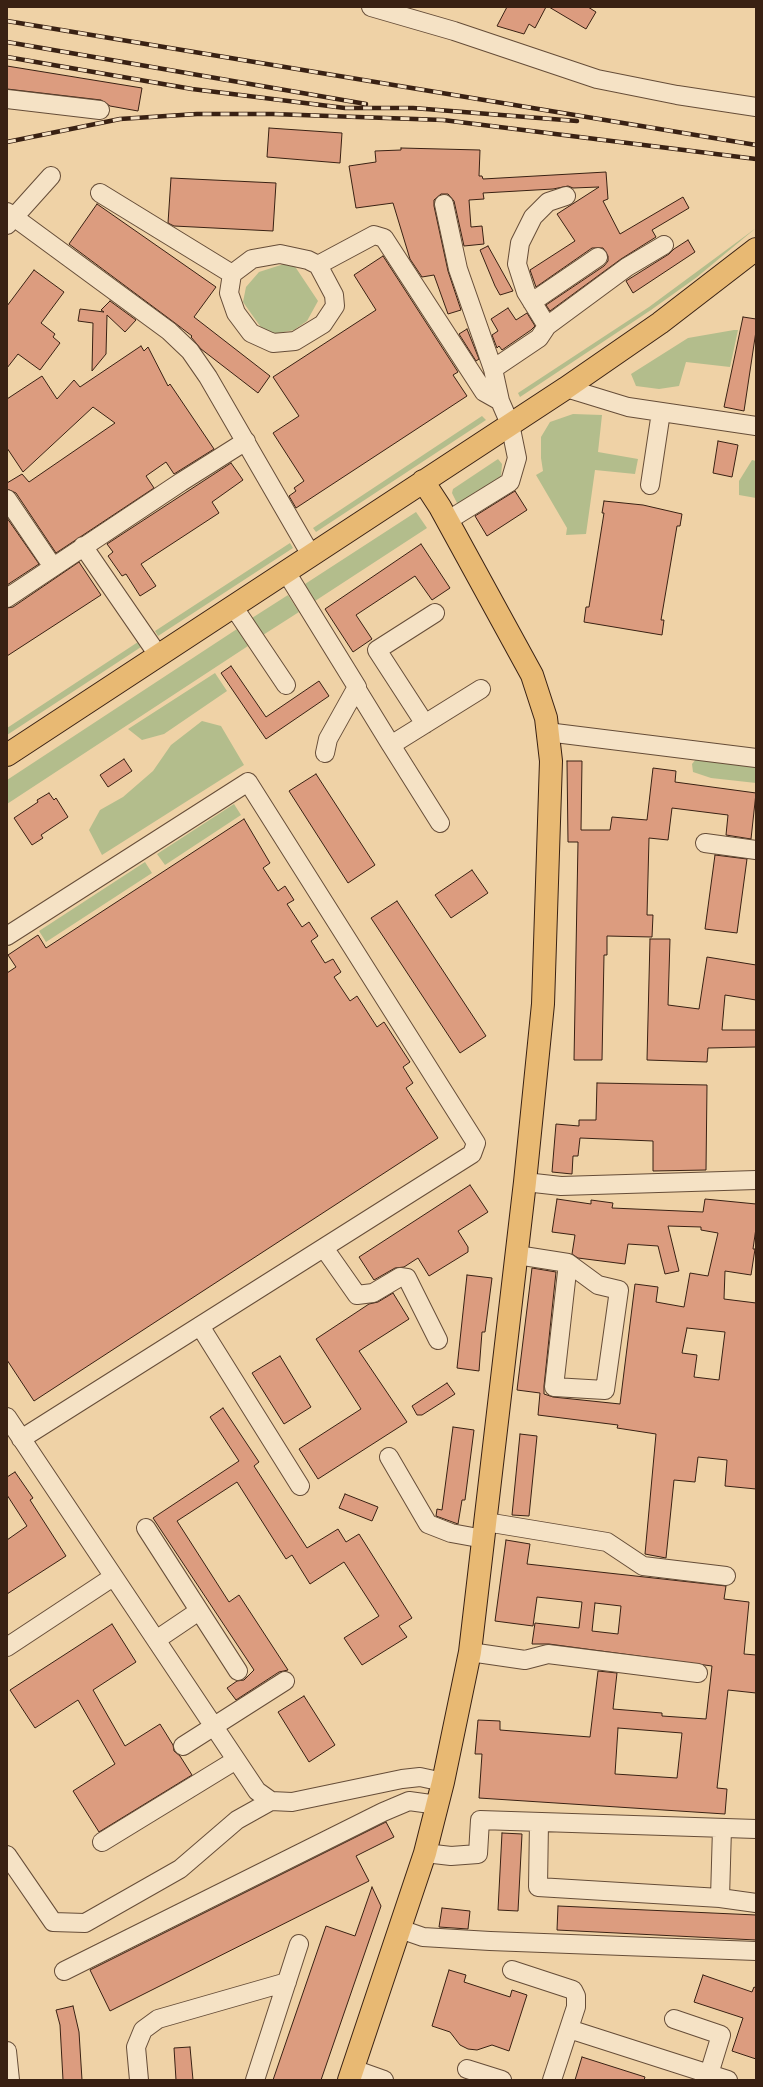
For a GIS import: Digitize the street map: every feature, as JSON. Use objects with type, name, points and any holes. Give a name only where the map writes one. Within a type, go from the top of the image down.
[{"type":"main road","points":[[8,753],[566,388],[660,322],[756,249]]},
{"type":"main road","points":[[351,2074],[425,1853],[438,1805],[470,1652],[526,1182],[543,997],[551,761],[546,718],[532,675],[448,521],[423,481]]},
{"type":"street","points":[[371,7],[454,31],[597,78],[677,95],[756,107]]},
{"type":"street","points":[[7,99],[100,110]]},
{"type":"street","points":[[51,176],[9,218],[169,331],[190,351],[208,377],[246,441],[311,555]]},
{"type":"street","points":[[100,192],[232,274]]},
{"type":"street","points":[[547,326],[529,297],[517,264],[520,243],[533,217],[548,202],[566,196]]},
{"type":"street","points":[[444,204],[458,269],[493,369],[500,401],[510,424],[517,458],[510,482],[448,521]]},
{"type":"street","points":[[318,265],[374,235],[384,238],[484,392],[500,401]]},
{"type":"street","points":[[493,369],[539,338],[547,326],[627,267],[664,245]]},
{"type":"street","points":[[280,254],[308,260],[318,265],[334,295],[335,306],[323,324],[295,341],[273,343],[251,333],[236,313],[229,293],[232,274],[252,259],[280,254]]},
{"type":"street","points":[[529,297],[598,257]]},
{"type":"street","points":[[566,388],[628,407],[756,426]]},
{"type":"street","points":[[650,485],[661,412]]},
{"type":"street","points":[[7,598],[83,546],[246,441]]},
{"type":"street","points":[[7,499],[53,567]]},
{"type":"street","points":[[83,546],[158,655]]},
{"type":"street","points":[[286,572],[440,823]]},
{"type":"street","points":[[233,606],[286,685]]},
{"type":"street","points":[[425,724],[377,650],[435,614]]},
{"type":"street","points":[[325,753],[328,738],[356,688]]},
{"type":"street","points":[[391,745],[481,689]]},
{"type":"street","points":[[547,732],[756,758]]},
{"type":"street","points":[[10,928],[248,782],[476,1143],[472,1154],[21,1439]]},
{"type":"street","points":[[705,843],[756,850]]},
{"type":"street","points":[[526,1182],[561,1186],[756,1180]]},
{"type":"street","points":[[324,1248],[357,1295],[373,1293],[400,1277],[407,1278],[438,1340]]},
{"type":"street","points":[[517,1255],[568,1263],[598,1285],[619,1290],[605,1390],[554,1387],[568,1263]]},
{"type":"street","points":[[200,1326],[300,1486]]},
{"type":"street","points":[[7,1417],[257,1791],[271,1801]]},
{"type":"street","points":[[389,1457],[428,1524],[451,1533],[485,1531],[607,1542],[643,1566],[726,1576]]},
{"type":"street","points":[[146,1528],[238,1671]]},
{"type":"street","points":[[7,1647],[114,1577]]},
{"type":"street","points":[[156,1640],[199,1611]]},
{"type":"street","points":[[470,1652],[525,1660],[548,1654],[698,1673]]},
{"type":"street","points":[[183,1746],[285,1680]]},
{"type":"street","points":[[102,1842],[236,1760]]},
{"type":"street","points":[[7,1855],[54,1922],[85,1923],[180,1869],[237,1820],[271,1801],[292,1802],[402,1779],[420,1777],[443,1782]]},
{"type":"street","points":[[64,1971],[383,1812],[409,1801],[438,1805]]},
{"type":"street","points":[[425,1853],[451,1856],[478,1854],[480,1820],[756,1829]]},
{"type":"street","points":[[539,1822],[538,1887],[720,1898],[756,1903]]},
{"type":"street","points":[[720,1898],[722,1828]]},
{"type":"street","points":[[400,1929],[423,1937],[756,1951]]},
{"type":"street","points":[[255,2080],[299,1944]]},
{"type":"street","points":[[512,1970],[573,1990],[576,1996],[576,2007],[552,2080]]},
{"type":"street","points":[[138,2080],[136,2047],[143,2030],[158,2019],[287,1982]]},
{"type":"street","points":[[674,2019],[721,2035],[709,2074]]},
{"type":"street","points":[[569,2029],[728,2080]]},
{"type":"street","points":[[7,2051],[10,2080]]},
{"type":"street","points":[[467,2069],[502,2080]]},
{"type":"street","points":[[351,2074],[384,2080]]},
{"type":"green space","points":[[756,228],[697,277],[651,310],[520,397],[518,393],[649,307]]},
{"type":"green space","points":[[287,263],[294,265],[318,301],[307,321],[294,330],[269,335],[260,326],[243,302],[246,287],[259,272]]},
{"type":"green space","points":[[738,330],[730,367],[686,362],[679,386],[659,389],[636,386],[631,374],[688,338]]},
{"type":"green space","points":[[573,414],[602,415],[598,452],[638,459],[635,474],[595,470],[586,534],[566,535],[567,528],[536,475],[543,471],[541,458],[541,437],[550,422]]},
{"type":"green space","points":[[482,416],[486,420],[316,532],[313,528]]},
{"type":"green space","points":[[498,459],[502,464],[501,477],[458,505],[452,493],[453,489]]},
{"type":"green space","points":[[752,460],[756,461],[756,498],[739,495],[739,481]]},
{"type":"green space","points":[[416,512],[427,528],[315,601],[305,584]]},
{"type":"green space","points":[[290,543],[293,548],[158,636],[155,631]]},
{"type":"green space","points":[[288,595],[299,612],[263,635],[252,618]]},
{"type":"green space","points":[[237,629],[248,646],[7,804],[7,780]]},
{"type":"green space","points":[[138,642],[141,647],[7,735],[7,728]]},
{"type":"green space","points":[[215,673],[227,691],[164,734],[142,740],[128,729]]},
{"type":"green space","points":[[202,721],[221,726],[244,765],[102,855],[89,830],[100,810],[123,797],[153,771],[171,745]]},
{"type":"green space","points":[[697,758],[756,765],[756,783],[711,778],[693,772],[692,764]]},
{"type":"green space","points":[[234,804],[241,815],[165,865],[157,854]]},
{"type":"green space","points":[[145,862],[152,873],[46,942],[39,931]]},
{"type":"building","points":[[507,7],[546,7],[535,28],[529,24],[524,34],[497,26]]},
{"type":"building","points":[[549,7],[588,7],[596,12],[586,29]]},
{"type":"building","points":[[7,66],[142,88],[138,111],[110,106],[101,100],[7,89]]},
{"type":"building","points":[[269,128],[342,133],[340,163],[267,157]]},
{"type":"building","points":[[401,148],[480,150],[479,176],[482,176],[483,179],[606,172],[608,199],[603,201],[620,234],[683,197],[689,208],[652,230],[656,237],[621,259],[550,311],[546,305],[604,266],[608,261],[608,256],[603,248],[592,248],[536,287],[530,270],[575,241],[557,214],[599,187],[573,188],[568,186],[553,189],[483,193],[484,199],[469,200],[471,227],[482,226],[484,244],[464,246],[454,201],[448,194],[441,194],[434,200],[434,206],[448,271],[461,310],[448,314],[434,275],[422,277],[410,259],[393,203],[356,208],[349,166],[376,162],[375,151],[401,150]]},
{"type":"building","points":[[171,178],[276,183],[273,231],[174,226],[168,223]]},
{"type":"building","points":[[97,204],[216,287],[194,317],[270,376],[258,393],[201,349],[191,337],[192,336],[69,244]]},
{"type":"building","points":[[688,240],[695,252],[633,293],[626,281]]},
{"type":"building","points":[[488,246],[513,291],[500,295],[495,286],[480,250]]},
{"type":"building","points":[[383,256],[458,372],[453,375],[467,396],[296,508],[289,496],[296,491],[294,488],[304,481],[273,433],[299,416],[273,377],[376,310],[354,275]]},
{"type":"building","points":[[34,270],[64,292],[41,323],[55,334],[53,337],[60,343],[40,370],[18,354],[7,368],[7,306]]},
{"type":"building","points":[[110,301],[136,320],[125,332],[107,315],[106,354],[92,371],[93,323],[78,321],[80,309],[104,312],[101,310]]},
{"type":"building","points":[[508,308],[516,320],[527,313],[535,326],[502,350],[499,346],[497,348],[492,335],[498,331],[491,319]]},
{"type":"building","points":[[743,317],[756,319],[756,331],[744,411],[724,407]]},
{"type":"building","points":[[467,329],[479,359],[476,361],[459,334]]},
{"type":"building","points":[[141,346],[144,351],[148,347],[168,386],[170,384],[214,449],[174,474],[166,462],[146,476],[154,488],[56,553],[16,493],[7,489],[7,483],[22,474],[29,482],[115,423],[93,407],[23,472],[7,448],[7,399],[42,376],[57,399],[74,380],[80,387]]},
{"type":"building","points":[[718,441],[738,445],[732,477],[713,473]]},
{"type":"building","points":[[231,463],[243,480],[212,502],[219,513],[141,564],[156,586],[140,596],[126,574],[122,576],[108,556],[113,552],[107,544]]},
{"type":"building","points":[[515,491],[527,510],[487,536],[475,516]]},
{"type":"building","points":[[604,501],[643,505],[682,514],[680,526],[677,526],[661,620],[664,620],[662,635],[584,622],[586,607],[589,607],[604,513],[602,513]]},
{"type":"building","points":[[7,518],[39,564],[7,585]]},
{"type":"building","points":[[421,544],[450,588],[432,600],[415,576],[356,615],[372,639],[353,652],[325,609]]},
{"type":"building","points":[[79,562],[101,595],[7,656],[7,608],[13,607]]},
{"type":"building","points":[[231,666],[266,717],[319,681],[329,696],[266,739],[221,673]]},
{"type":"building","points":[[124,759],[132,771],[108,787],[100,775]]},
{"type":"building","points":[[567,761],[582,761],[581,830],[610,830],[612,817],[647,820],[653,768],[676,771],[675,782],[756,793],[751,839],[726,835],[728,815],[672,808],[668,840],[649,838],[647,915],[653,915],[652,937],[607,936],[607,955],[604,955],[602,1060],[574,1060],[578,842],[568,842]]},
{"type":"building","points":[[316,774],[375,865],[348,883],[289,791]]},
{"type":"building","points":[[49,793],[54,800],[56,798],[68,817],[41,835],[43,838],[32,845],[14,818],[38,802],[37,800]]},
{"type":"building","points":[[244,819],[270,863],[263,868],[278,891],[285,886],[294,900],[287,904],[302,927],[309,922],[318,936],[311,941],[325,963],[333,959],[341,972],[334,977],[350,1001],[357,996],[377,1027],[384,1022],[410,1062],[403,1067],[413,1083],[406,1088],[438,1138],[34,1401],[7,1360],[7,973],[16,967],[8,955],[38,935],[46,948]]},
{"type":"building","points":[[715,855],[747,859],[737,933],[705,929]]},
{"type":"building","points":[[472,870],[488,893],[451,918],[435,895]]},
{"type":"building","points":[[397,901],[486,1036],[460,1053],[371,918]]},
{"type":"building","points":[[650,939],[670,939],[668,1005],[699,1009],[707,957],[756,965],[756,1000],[725,995],[722,1030],[756,1030],[756,1047],[708,1048],[707,1062],[647,1060]]},
{"type":"building","points":[[597,1083],[707,1085],[706,1170],[653,1171],[653,1141],[580,1138],[578,1156],[573,1156],[572,1174],[552,1172],[556,1124],[579,1126],[579,1120],[596,1120]]},
{"type":"building","points":[[470,1185],[488,1212],[458,1231],[468,1247],[468,1252],[429,1276],[418,1258],[404,1267],[395,1268],[374,1280],[359,1257]]},
{"type":"building","points":[[557,1199],[591,1204],[591,1200],[613,1203],[612,1208],[703,1212],[705,1199],[756,1204],[756,1228],[753,1249],[755,1249],[751,1275],[725,1271],[724,1299],[756,1303],[756,1489],[725,1486],[727,1460],[698,1457],[695,1482],[674,1480],[666,1558],[645,1554],[656,1434],[617,1428],[618,1425],[538,1415],[540,1393],[517,1390],[532,1268],[556,1272],[544,1394],[553,1397],[620,1404],[635,1284],[658,1287],[656,1302],[684,1307],[690,1273],[708,1276],[718,1233],[701,1230],[701,1227],[668,1226],[679,1271],[665,1274],[658,1246],[628,1244],[625,1264],[578,1258],[572,1254],[575,1235],[552,1232]],"holes":[[[687,1328],[725,1332],[719,1380],[694,1377],[697,1355],[682,1353]]]},
{"type":"building","points":[[467,1275],[492,1278],[485,1332],[482,1332],[479,1371],[457,1368]]},
{"type":"building","points":[[393,1293],[409,1319],[359,1351],[407,1422],[318,1479],[299,1449],[361,1409],[316,1339],[369,1304],[378,1302]]},
{"type":"building","points":[[280,1356],[311,1407],[284,1424],[252,1373]]},
{"type":"building","points":[[447,1383],[455,1394],[422,1415],[417,1415],[412,1406]]},
{"type":"building","points":[[223,1408],[259,1462],[254,1466],[307,1548],[338,1529],[346,1542],[359,1534],[412,1618],[399,1626],[407,1637],[362,1665],[344,1638],[379,1616],[344,1562],[310,1584],[292,1555],[286,1559],[237,1482],[177,1521],[229,1602],[239,1595],[288,1670],[279,1672],[236,1700],[227,1688],[237,1681],[244,1680],[254,1670],[153,1518],[239,1461],[210,1417]]},
{"type":"building","points":[[453,1427],[474,1430],[465,1500],[462,1500],[458,1524],[436,1516],[437,1509],[442,1510]]},
{"type":"building","points":[[520,1434],[537,1436],[529,1516],[512,1515]]},
{"type":"building","points":[[15,1472],[33,1498],[30,1500],[66,1556],[7,1594],[7,1540],[27,1526],[7,1495],[7,1477]]},
{"type":"building","points":[[345,1494],[378,1507],[372,1521],[339,1508]]},
{"type":"building","points":[[506,1540],[530,1544],[527,1564],[726,1586],[724,1599],[749,1602],[744,1654],[756,1655],[756,1693],[728,1690],[717,1788],[727,1789],[725,1814],[479,1798],[482,1754],[475,1754],[478,1720],[500,1721],[500,1730],[590,1737],[598,1671],[617,1673],[613,1709],[662,1713],[662,1716],[706,1719],[712,1666],[549,1644],[532,1644],[535,1623],[579,1628],[582,1602],[537,1597],[533,1626],[495,1621]],"holes":[[[595,1603],[621,1606],[618,1634],[592,1631]],[[618,1728],[682,1733],[677,1778],[615,1774]]]},
{"type":"building","points":[[112,1624],[136,1662],[93,1690],[125,1746],[160,1724],[173,1745],[174,1751],[180,1756],[192,1775],[99,1832],[73,1791],[115,1764],[78,1700],[35,1728],[10,1690]]},
{"type":"building","points":[[304,1696],[335,1745],[309,1762],[278,1712]]},
{"type":"building","points":[[386,1822],[394,1837],[356,1856],[369,1881],[110,2011],[90,1970]]},
{"type":"building","points":[[502,1833],[522,1834],[518,1911],[498,1910]]},
{"type":"building","points":[[372,1887],[381,1906],[321,2080],[273,2080],[326,1926],[355,1936]]},
{"type":"building","points":[[558,1906],[756,1915],[756,1940],[557,1930]]},
{"type":"building","points":[[442,1908],[470,1911],[468,1929],[439,1927]]},
{"type":"building","points":[[449,1970],[466,1975],[464,1982],[510,1997],[512,1990],[527,1995],[509,2051],[492,2045],[477,2050],[468,2049],[460,2045],[450,2032],[432,2026]]},
{"type":"building","points":[[703,1975],[752,1992],[754,1987],[756,1988],[756,2059],[732,2051],[743,2018],[694,2002]]},
{"type":"building","points":[[73,2006],[79,2032],[82,2080],[63,2080],[60,2025],[56,2010]]},
{"type":"building","points":[[190,2047],[193,2080],[176,2080],[174,2048]]},
{"type":"building","points":[[582,2057],[645,2077],[644,2080],[575,2080]]},
{"type":"railway","points":[[7,21],[756,145]]},
{"type":"railway","points":[[7,42],[366,104]]},
{"type":"railway","points":[[7,57],[192,89],[345,108],[413,108],[577,121]]},
{"type":"railway","points":[[7,142],[120,119],[197,114],[273,114],[443,120],[756,159]]}]
